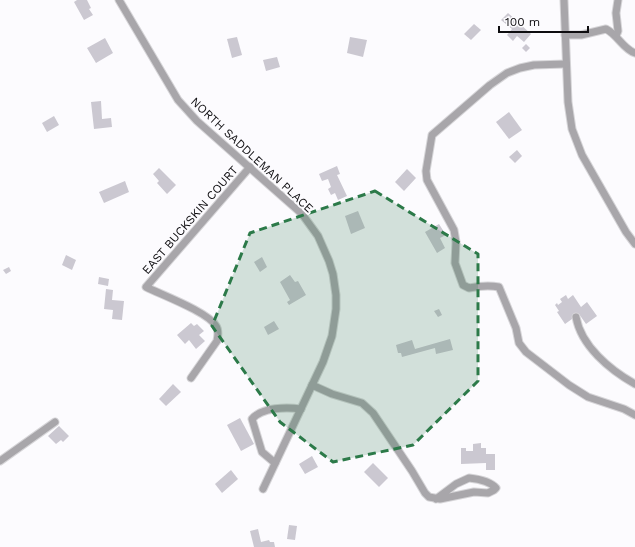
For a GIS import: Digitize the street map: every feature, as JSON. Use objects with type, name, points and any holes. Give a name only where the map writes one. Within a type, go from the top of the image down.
[{"type":"street","name":"NORTH SADDLEMAN PLACE","points":[[119,0],[178,100],[197,121],[302,214],[318,236],[329,261],[335,288],[335,322],[328,349],[263,489]]},
{"type":"street","points":[[564,0],[569,116],[576,142],[619,219],[635,244]]},
{"type":"street","points":[[616,36],[618,31],[616,13],[618,0]]},
{"type":"street","points":[[565,35],[581,35],[606,29],[612,32],[628,50],[635,53]]},
{"type":"street","points":[[566,64],[527,66],[507,73],[490,85],[432,135],[426,171],[427,180],[454,230],[456,242],[455,263],[463,285],[469,288],[492,285],[499,287],[516,328],[519,343],[526,352],[569,385],[588,397],[624,409],[635,415]]},
{"type":"street","name":"EAST BUCKSKIN COURT","points":[[191,378],[217,341],[217,327],[213,322],[192,308],[146,287],[250,167]]},
{"type":"street","points":[[576,316],[580,330],[595,352],[616,372],[635,384]]},
{"type":"street","points":[[312,385],[332,394],[362,403],[374,413],[425,493],[436,499],[440,500],[474,492],[488,493],[496,488],[494,485],[469,478],[456,484],[436,499]]},
{"type":"street","points":[[276,463],[262,452],[252,419],[256,415],[270,410],[294,408],[301,409]]},
{"type":"street","points":[[0,461],[55,422]]},
{"type":"highlighted area","points":[[375,191],[478,254],[478,381],[413,445],[333,462],[280,422],[212,326],[250,233]]},
{"type":"building","points":[[77,0],[87,0],[91,8],[89,9],[93,15],[84,20],[74,2]]},
{"type":"building","points":[[508,13],[531,34],[524,42],[517,36],[513,41],[507,35],[512,29],[501,20]]},
{"type":"building","points":[[474,24],[481,30],[471,40],[464,34]]},
{"type":"building","points":[[237,37],[242,55],[232,58],[227,39]]},
{"type":"building","points":[[350,37],[367,40],[363,57],[347,53]]},
{"type":"building","points":[[105,38],[113,53],[96,63],[87,48]]},
{"type":"building","points":[[526,44],[530,48],[526,52],[522,48]]},
{"type":"building","points":[[277,57],[280,67],[266,71],[263,60]]},
{"type":"building","points":[[101,101],[102,119],[111,118],[112,127],[94,129],[91,102]]},
{"type":"building","points":[[509,112],[522,130],[509,139],[496,122]]},
{"type":"building","points":[[54,116],[59,125],[47,132],[42,123]]},
{"type":"building","points":[[517,150],[522,156],[515,163],[509,157]]},
{"type":"building","points":[[337,166],[340,174],[337,175],[347,196],[338,200],[335,193],[331,195],[328,189],[331,187],[328,179],[322,181],[319,174]]},
{"type":"building","points":[[159,168],[176,185],[167,194],[157,183],[159,181],[153,174]]},
{"type":"building","points":[[407,169],[416,178],[404,191],[395,182]]},
{"type":"building","points":[[125,181],[129,192],[104,203],[99,192]]},
{"type":"building","points":[[358,211],[365,228],[351,234],[345,216]]},
{"type":"building","points":[[439,224],[446,235],[440,238],[445,248],[437,253],[425,232]]},
{"type":"building","points":[[66,255],[76,260],[72,270],[62,265]]},
{"type":"building","points":[[262,257],[267,267],[260,272],[254,262]]},
{"type":"building","points":[[9,267],[11,271],[6,274],[3,270]]},
{"type":"building","points":[[290,275],[295,282],[298,281],[306,295],[289,305],[287,302],[290,300],[280,282]]},
{"type":"building","points":[[99,277],[109,279],[108,286],[98,284]]},
{"type":"building","points":[[106,289],[113,290],[112,300],[124,301],[122,320],[112,319],[113,310],[104,309]]},
{"type":"building","points":[[566,295],[568,299],[573,295],[581,307],[587,302],[597,316],[586,324],[579,314],[565,324],[557,312],[559,311],[555,305],[562,302],[560,299]]},
{"type":"building","points":[[439,309],[442,315],[438,317],[434,311]]},
{"type":"building","points":[[274,321],[279,329],[268,335],[264,327]]},
{"type":"building","points":[[191,323],[194,326],[197,324],[204,331],[199,335],[205,341],[196,349],[189,340],[185,344],[177,335]]},
{"type":"building","points":[[450,339],[453,350],[436,354],[435,348],[402,357],[401,353],[398,353],[396,345],[412,340],[415,349]]},
{"type":"building","points":[[173,384],[181,392],[166,406],[159,399]]},
{"type":"building","points":[[240,418],[254,444],[241,451],[227,425]]},
{"type":"building","points":[[59,426],[69,436],[63,442],[61,440],[56,444],[48,436]]},
{"type":"building","points":[[481,443],[481,448],[486,448],[486,454],[495,454],[495,470],[486,470],[486,463],[461,464],[461,448],[466,448],[466,451],[473,451],[473,444]]},
{"type":"building","points":[[312,456],[318,467],[305,474],[299,464]]},
{"type":"building","points":[[373,463],[388,478],[379,487],[364,472]]},
{"type":"building","points":[[231,470],[238,479],[222,493],[215,484]]},
{"type":"building","points":[[289,525],[297,526],[295,540],[287,539]]},
{"type":"building","points":[[258,529],[261,542],[269,540],[270,542],[274,542],[275,547],[254,547],[250,531]]}]
